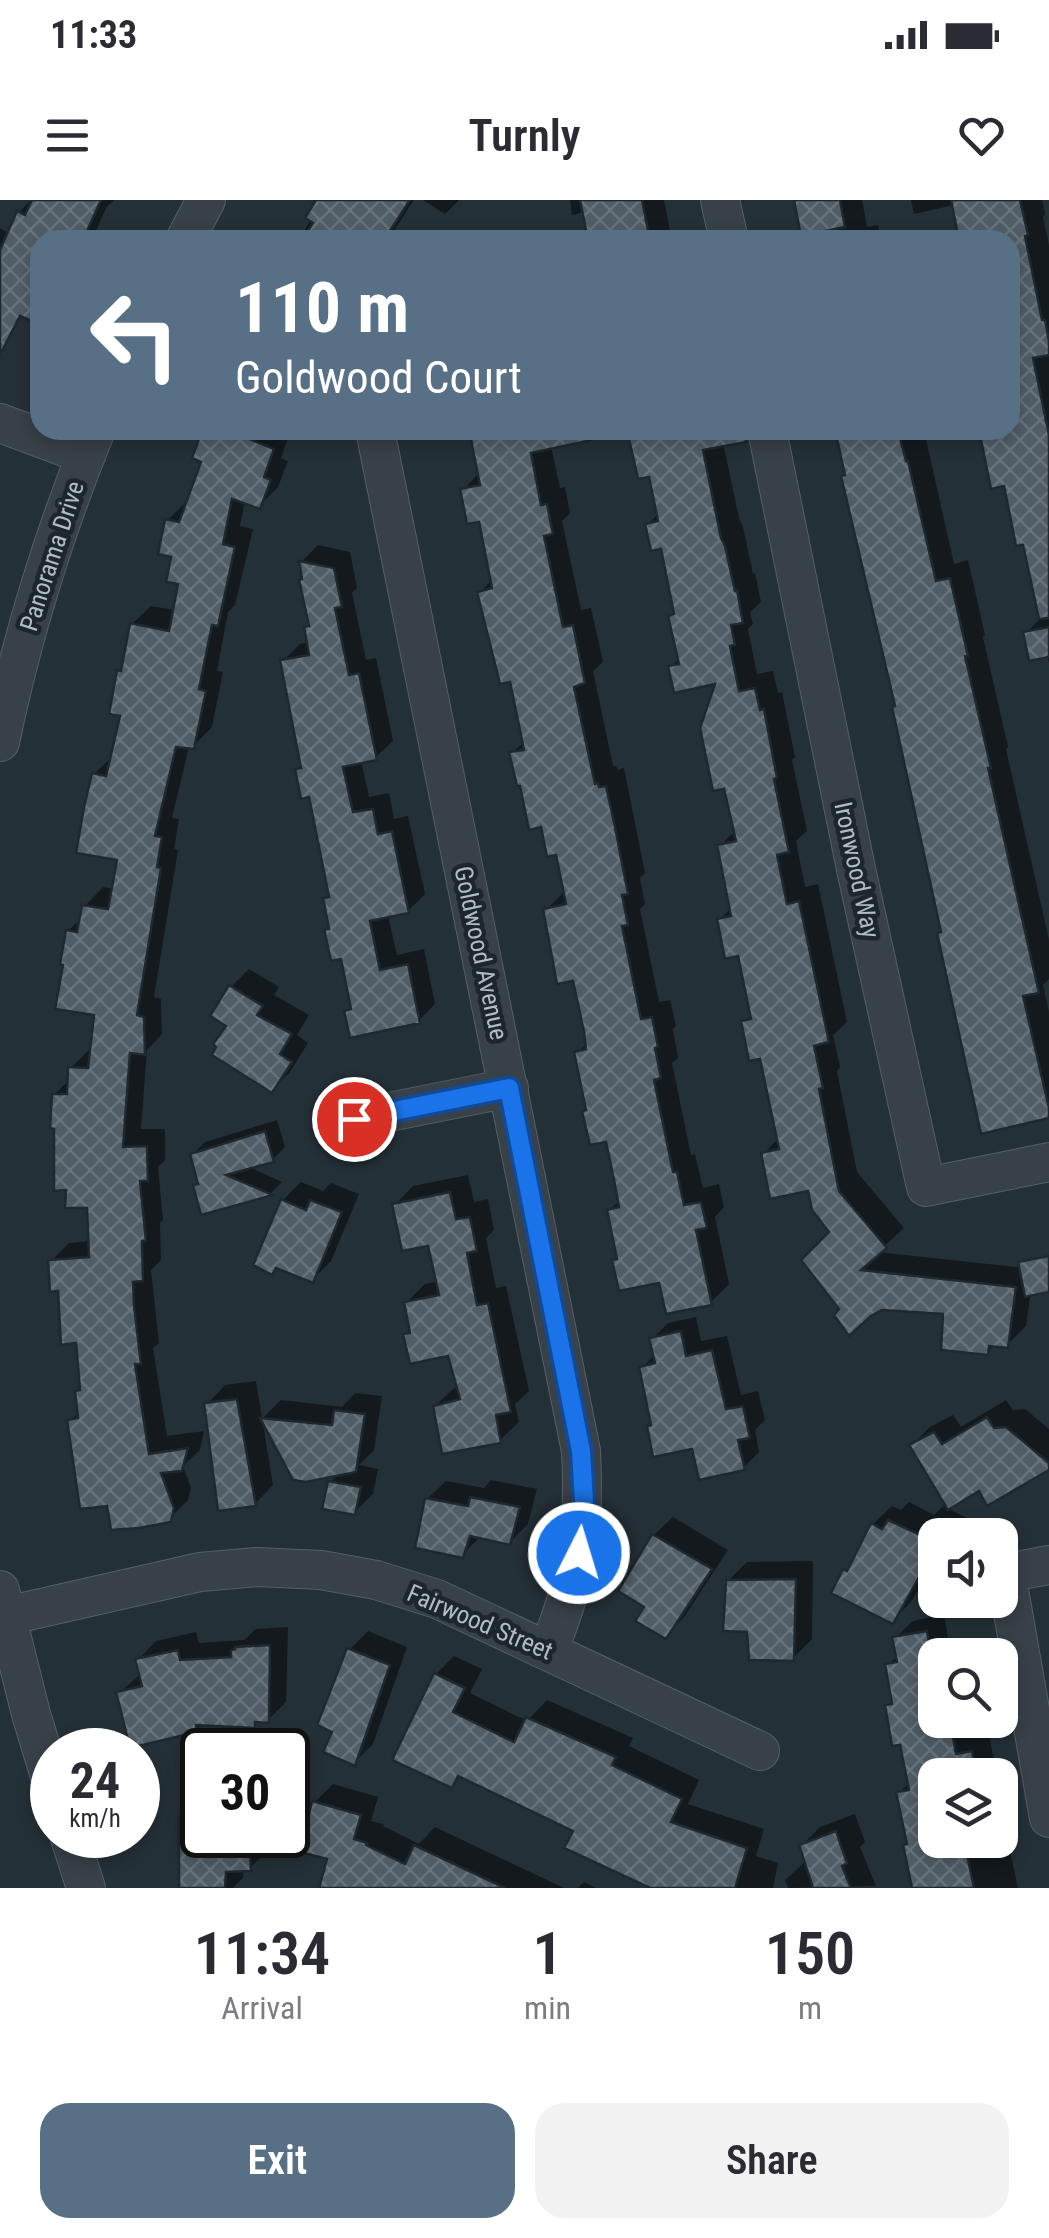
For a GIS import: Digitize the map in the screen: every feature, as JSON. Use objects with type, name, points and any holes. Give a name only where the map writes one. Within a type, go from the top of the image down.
[{"type":"street","points":[[190,230],[206,200]]},
{"type":"street","points":[[720,200],[726,230]]},
{"type":"street","points":[[0,423],[30,429]]},
{"type":"street","name":"Goldwood Avenue","points":[[377,440],[581,1451],[584,1502],[579,1553],[565,1609],[548,1651]]},
{"type":"street","name":"Ironwood Way","points":[[769,440],[856,869],[926,1187],[1049,1162]]},
{"type":"street","name":"Panorama Drive","points":[[0,742],[30,620],[91,442]]},
{"type":"street","points":[[354,1119],[509,1088]]},
{"type":"street","points":[[1049,1565],[1006,1574],[1049,1818]]},
{"type":"street","name":"Fairwood Street","points":[[3,1603],[256,1567],[320,1570],[376,1580],[438,1599],[760,1752]]},
{"type":"street","points":[[3,1603],[35,1728]]},
{"type":"street","points":[[76,1858],[86,1888]]},
{"type":"building","points":[[32,200],[101,200],[88,230],[30,230],[30,320],[20,316],[0,355],[0,250],[17,211],[25,215]]},
{"type":"building","points":[[316,200],[410,200],[390,230],[308,230],[313,223],[305,218]]},
{"type":"building","points":[[580,200],[642,200],[648,230],[586,230]]},
{"type":"building","points":[[794,200],[840,200],[845,227],[800,230]]},
{"type":"building","points":[[951,200],[1020,200],[1049,341],[1049,355],[1033,358],[1049,435],[1049,618],[1039,619],[1023,545],[1016,546],[1004,486],[991,489],[981,440],[1020,440],[1020,230],[957,230]]},
{"type":"building","points":[[198,440],[252,440],[274,449],[264,477],[271,480],[260,509],[232,499],[223,544],[235,547],[218,626],[212,625],[199,689],[206,691],[194,749],[176,747],[155,836],[162,837],[157,867],[161,868],[137,1015],[144,1017],[145,1055],[130,1053],[123,1147],[147,1146],[148,1181],[140,1181],[146,1241],[142,1241],[143,1281],[133,1282],[141,1364],[135,1364],[149,1454],[188,1448],[182,1471],[161,1473],[174,1508],[171,1522],[111,1530],[107,1506],[80,1509],[67,1420],[78,1418],[76,1343],[61,1345],[58,1291],[50,1292],[48,1260],[89,1257],[87,1208],[65,1208],[66,1190],[54,1191],[54,1129],[50,1128],[52,1094],[67,1094],[68,1067],[88,1068],[94,1015],[55,1009],[66,930],[77,932],[82,905],[108,909],[117,860],[76,853],[84,807],[92,773],[106,776],[120,716],[109,714],[130,623],[169,631],[178,584],[166,582],[171,557],[158,554],[165,519],[179,522],[201,462],[192,458]]},
{"type":"building","points":[[471,440],[592,440],[531,453],[541,505],[547,504],[553,534],[544,536],[563,627],[573,625],[585,683],[574,687],[595,784],[606,786],[615,827],[628,894],[622,895],[628,925],[622,926],[641,1019],[652,1017],[661,1078],[654,1080],[673,1172],[677,1172],[684,1205],[701,1202],[707,1228],[696,1230],[712,1305],[666,1314],[659,1283],[619,1291],[607,1210],[619,1207],[615,1185],[606,1142],[590,1145],[574,1052],[586,1049],[584,1032],[573,981],[557,984],[543,909],[566,904],[556,855],[547,857],[541,827],[529,830],[509,752],[524,750],[510,682],[500,684],[477,592],[492,588],[479,522],[467,524],[460,489],[480,485]]},
{"type":"building","points":[[629,440],[746,440],[703,450],[743,623],[731,625],[735,645],[730,646],[739,691],[755,688],[760,710],[764,709],[789,852],[777,855],[787,904],[799,901],[829,1042],[814,1046],[839,1191],[887,1248],[861,1270],[1016,1287],[1008,1348],[989,1346],[988,1355],[941,1350],[943,1314],[882,1310],[849,1336],[834,1315],[839,1309],[801,1260],[829,1232],[812,1210],[808,1191],[770,1199],[761,1153],[779,1149],[760,1059],[749,1061],[741,1021],[751,1019],[738,956],[725,959],[717,919],[731,916],[717,845],[736,841],[724,789],[713,791],[700,728],[715,684],[674,693],[668,666],[679,664],[668,616],[674,614],[661,549],[651,551],[645,524],[658,521],[649,477],[638,479]]},
{"type":"building","points":[[837,440],[901,440],[936,581],[950,578],[1039,993],[1023,996],[1049,1118],[981,1134],[937,933],[941,932],[892,707],[895,706],[841,476],[845,475]]},
{"type":"building","points":[[299,561],[334,568],[342,607],[335,608],[349,675],[359,673],[377,760],[343,767],[353,812],[373,809],[378,834],[392,831],[409,913],[370,921],[380,970],[408,964],[420,1023],[350,1038],[344,1011],[351,1009],[341,959],[331,961],[324,929],[329,929],[323,898],[329,897],[309,797],[301,799],[295,769],[301,768],[280,660],[309,655],[304,627],[309,626]]},
{"type":"building","points":[[1049,627],[1049,657],[1029,661],[1023,632]]},
{"type":"building","points":[[229,985],[263,1006],[257,1015],[292,1034],[280,1054],[292,1062],[272,1093],[212,1055],[216,1047],[213,1044],[226,1026],[210,1016]]},
{"type":"building","points":[[265,1131],[274,1162],[226,1175],[273,1195],[201,1215],[190,1154]]},
{"type":"building","points":[[450,1192],[456,1219],[470,1217],[477,1251],[467,1253],[477,1305],[488,1303],[511,1412],[496,1415],[501,1443],[442,1454],[433,1406],[460,1399],[448,1356],[410,1364],[403,1334],[410,1333],[404,1302],[439,1295],[428,1246],[402,1251],[392,1204]]},
{"type":"building","points":[[281,1199],[306,1210],[310,1200],[342,1212],[313,1283],[276,1268],[272,1275],[253,1265]]},
{"type":"building","points":[[1049,1256],[1049,1292],[1025,1297],[1018,1262]]},
{"type":"building","points":[[681,1331],[686,1356],[712,1350],[726,1409],[743,1406],[750,1438],[738,1440],[745,1470],[699,1480],[692,1449],[653,1457],[639,1367],[655,1363],[649,1338]]},
{"type":"building","points":[[237,1399],[256,1506],[218,1511],[204,1403]]},
{"type":"building","points":[[334,1410],[365,1414],[356,1472],[306,1482],[293,1480],[260,1418],[332,1425]]},
{"type":"building","points":[[987,1417],[994,1428],[1006,1427],[1049,1463],[1049,1470],[987,1506],[979,1491],[948,1510],[909,1445],[934,1432],[942,1444]]},
{"type":"building","points":[[328,1481],[361,1487],[355,1515],[322,1509]]},
{"type":"building","points":[[470,1497],[520,1507],[510,1545],[470,1536],[463,1558],[415,1548],[425,1498],[468,1506]]},
{"type":"building","points":[[888,1520],[918,1534],[918,1579],[893,1624],[831,1593],[871,1523],[882,1529]]},
{"type":"building","points":[[652,1534],[712,1569],[666,1639],[635,1621],[644,1607],[618,1591]]},
{"type":"building","points":[[796,1579],[794,1661],[749,1660],[747,1632],[723,1631],[726,1580]]},
{"type":"building","points":[[927,1631],[928,1638],[918,1638],[918,1738],[953,1738],[956,1754],[972,1751],[973,1758],[918,1758],[918,1858],[968,1858],[974,1888],[912,1888],[896,1792],[909,1790],[900,1745],[892,1746],[885,1705],[892,1704],[885,1664],[897,1662],[892,1637]]},
{"type":"building","points":[[270,1645],[269,1723],[255,1722],[255,1728],[196,1725],[196,1728],[180,1728],[180,1736],[160,1741],[160,1728],[125,1728],[116,1692],[142,1686],[135,1659],[178,1650],[180,1660],[231,1657],[235,1647]]},
{"type":"building","points":[[347,1648],[390,1665],[355,1766],[323,1752],[332,1732],[317,1725]]},
{"type":"building","points":[[434,1673],[465,1688],[453,1712],[514,1742],[526,1717],[616,1757],[612,1765],[682,1799],[671,1822],[747,1848],[735,1888],[650,1888],[564,1848],[573,1831],[458,1776],[452,1788],[392,1760]]},
{"type":"building","points":[[312,1801],[361,1815],[354,1839],[405,1864],[414,1845],[505,1888],[319,1888],[327,1859],[310,1855]]},
{"type":"building","points":[[179,1816],[180,1858],[250,1858],[251,1871],[226,1872],[225,1888],[179,1888]]},
{"type":"building","points":[[836,1831],[847,1863],[842,1866],[851,1888],[813,1888],[799,1845]]},
{"type":"route","points":[[354,1119],[509,1088],[581,1451],[584,1502],[579,1553]]}]
